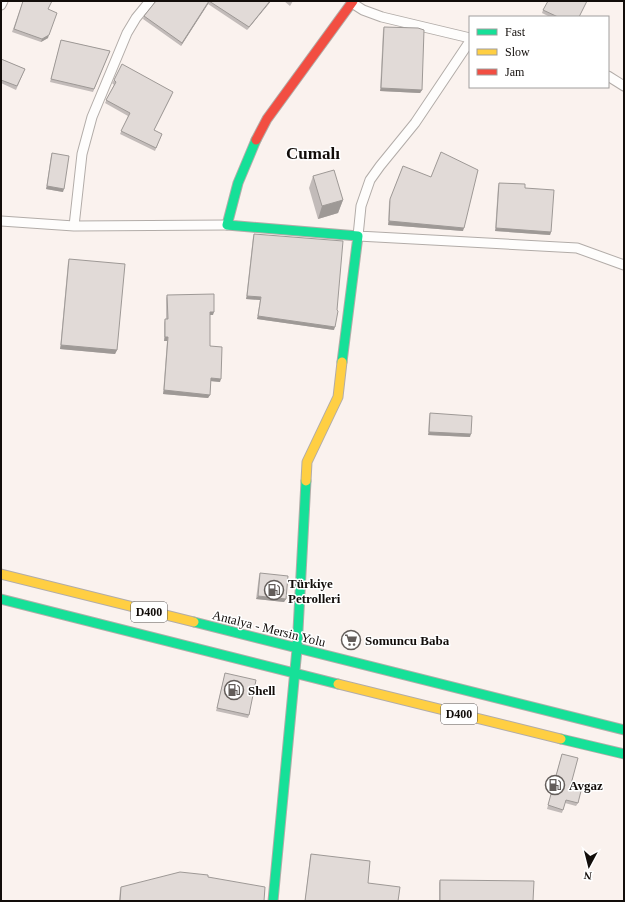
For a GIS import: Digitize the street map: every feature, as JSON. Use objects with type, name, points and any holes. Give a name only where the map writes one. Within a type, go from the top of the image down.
[{"type":"main road","points":[[273,901],[297,649],[308,462],[338,397],[358,236],[228,225],[238,180],[256,139],[267,119],[352,2]]},
{"type":"main road","name":"Antalya - Mersin Yolu","points":[[1,574],[624,730]]},
{"type":"main road","name":"D400","points":[[1,599],[624,754]]},
{"type":"street","points":[[1,5],[3,1]]},
{"type":"street","points":[[352,2],[363,10],[382,17],[433,28],[469,40]]},
{"type":"street","points":[[74,226],[82,154],[92,117],[127,34],[144,3]]},
{"type":"street","points":[[469,42],[415,123],[370,180],[361,206],[358,236],[577,248],[624,264]]},
{"type":"street","points":[[609,77],[624,86]]},
{"type":"street","points":[[1,221],[74,226],[228,225]]},
{"type":"building","points":[[23,1],[52,1],[48,9],[57,13],[49,35],[42,39],[14,29]]},
{"type":"building","points":[[156,1],[209,1],[182,43],[144,16]]},
{"type":"building","points":[[209,1],[270,1],[249,27]]},
{"type":"building","points":[[548,1],[587,1],[580,16],[556,16],[543,10]]},
{"type":"building","points":[[384,27],[418,28],[424,30],[422,90],[381,88]]},
{"type":"building","points":[[61,40],[110,51],[94,89],[51,79]]},
{"type":"building","points":[[1,59],[25,69],[17,86],[1,80]]},
{"type":"building","points":[[122,64],[173,92],[154,130],[162,134],[156,148],[121,131],[130,113],[106,100],[116,82],[114,80]]},
{"type":"building","points":[[441,152],[478,170],[464,228],[389,221],[390,199],[403,166],[431,177]]},
{"type":"building","points":[[52,153],[69,156],[64,189],[47,186]]},
{"type":"building","points":[[334,170],[343,200],[322,206],[313,176]]},
{"type":"building","points":[[499,183],[525,184],[525,188],[554,190],[551,232],[496,228]]},
{"type":"building","points":[[254,234],[343,241],[338,311],[335,327],[258,316],[261,297],[247,296]]},
{"type":"building","points":[[69,259],[125,264],[117,350],[61,345]]},
{"type":"building","points":[[214,294],[214,312],[210,312],[210,346],[222,347],[221,379],[211,378],[210,395],[164,390],[168,337],[165,337],[165,319],[168,319],[167,295]]},
{"type":"building","points":[[430,413],[472,416],[471,434],[429,432]]},
{"type":"building","points":[[260,573],[288,576],[286,599],[258,596]]},
{"type":"building","points":[[225,673],[256,680],[249,715],[217,708]]},
{"type":"building","points":[[562,754],[578,758],[571,784],[582,787],[578,803],[566,800],[563,810],[548,805]]},
{"type":"building","points":[[311,854],[370,861],[368,883],[400,887],[398,901],[305,901]]},
{"type":"building","points":[[180,872],[208,875],[208,877],[265,887],[264,901],[120,901],[121,887]]},
{"type":"building","points":[[440,880],[534,881],[533,901],[440,901]]},
{"type":"traffic: fast","points":[[256,140],[238,183],[227,225],[358,236],[342,362]]},
{"type":"traffic: fast","points":[[273,901],[297,649],[306,481]]},
{"type":"traffic: fast","points":[[1,599],[338,684]]},
{"type":"traffic: fast","points":[[194,622],[624,730]]},
{"type":"traffic: fast","points":[[561,739],[624,754]]},
{"type":"traffic: slow","points":[[306,481],[307,462],[338,397],[342,362]]},
{"type":"traffic: slow","points":[[1,574],[194,622]]},
{"type":"traffic: slow","points":[[338,684],[561,739]]},
{"type":"traffic: jam","points":[[256,140],[267,119],[353,1]]},
{"type":"place","name":"Türkiye Petrolleri","points":[[274,590]]},
{"type":"place","name":"Somuncu Baba","points":[[351,640]]},
{"type":"place","name":"Shell","points":[[234,690]]},
{"type":"place","name":"Avgaz","points":[[555,785]]},
{"type":"district","name":"Cumalı","points":[[313,153]]}]
